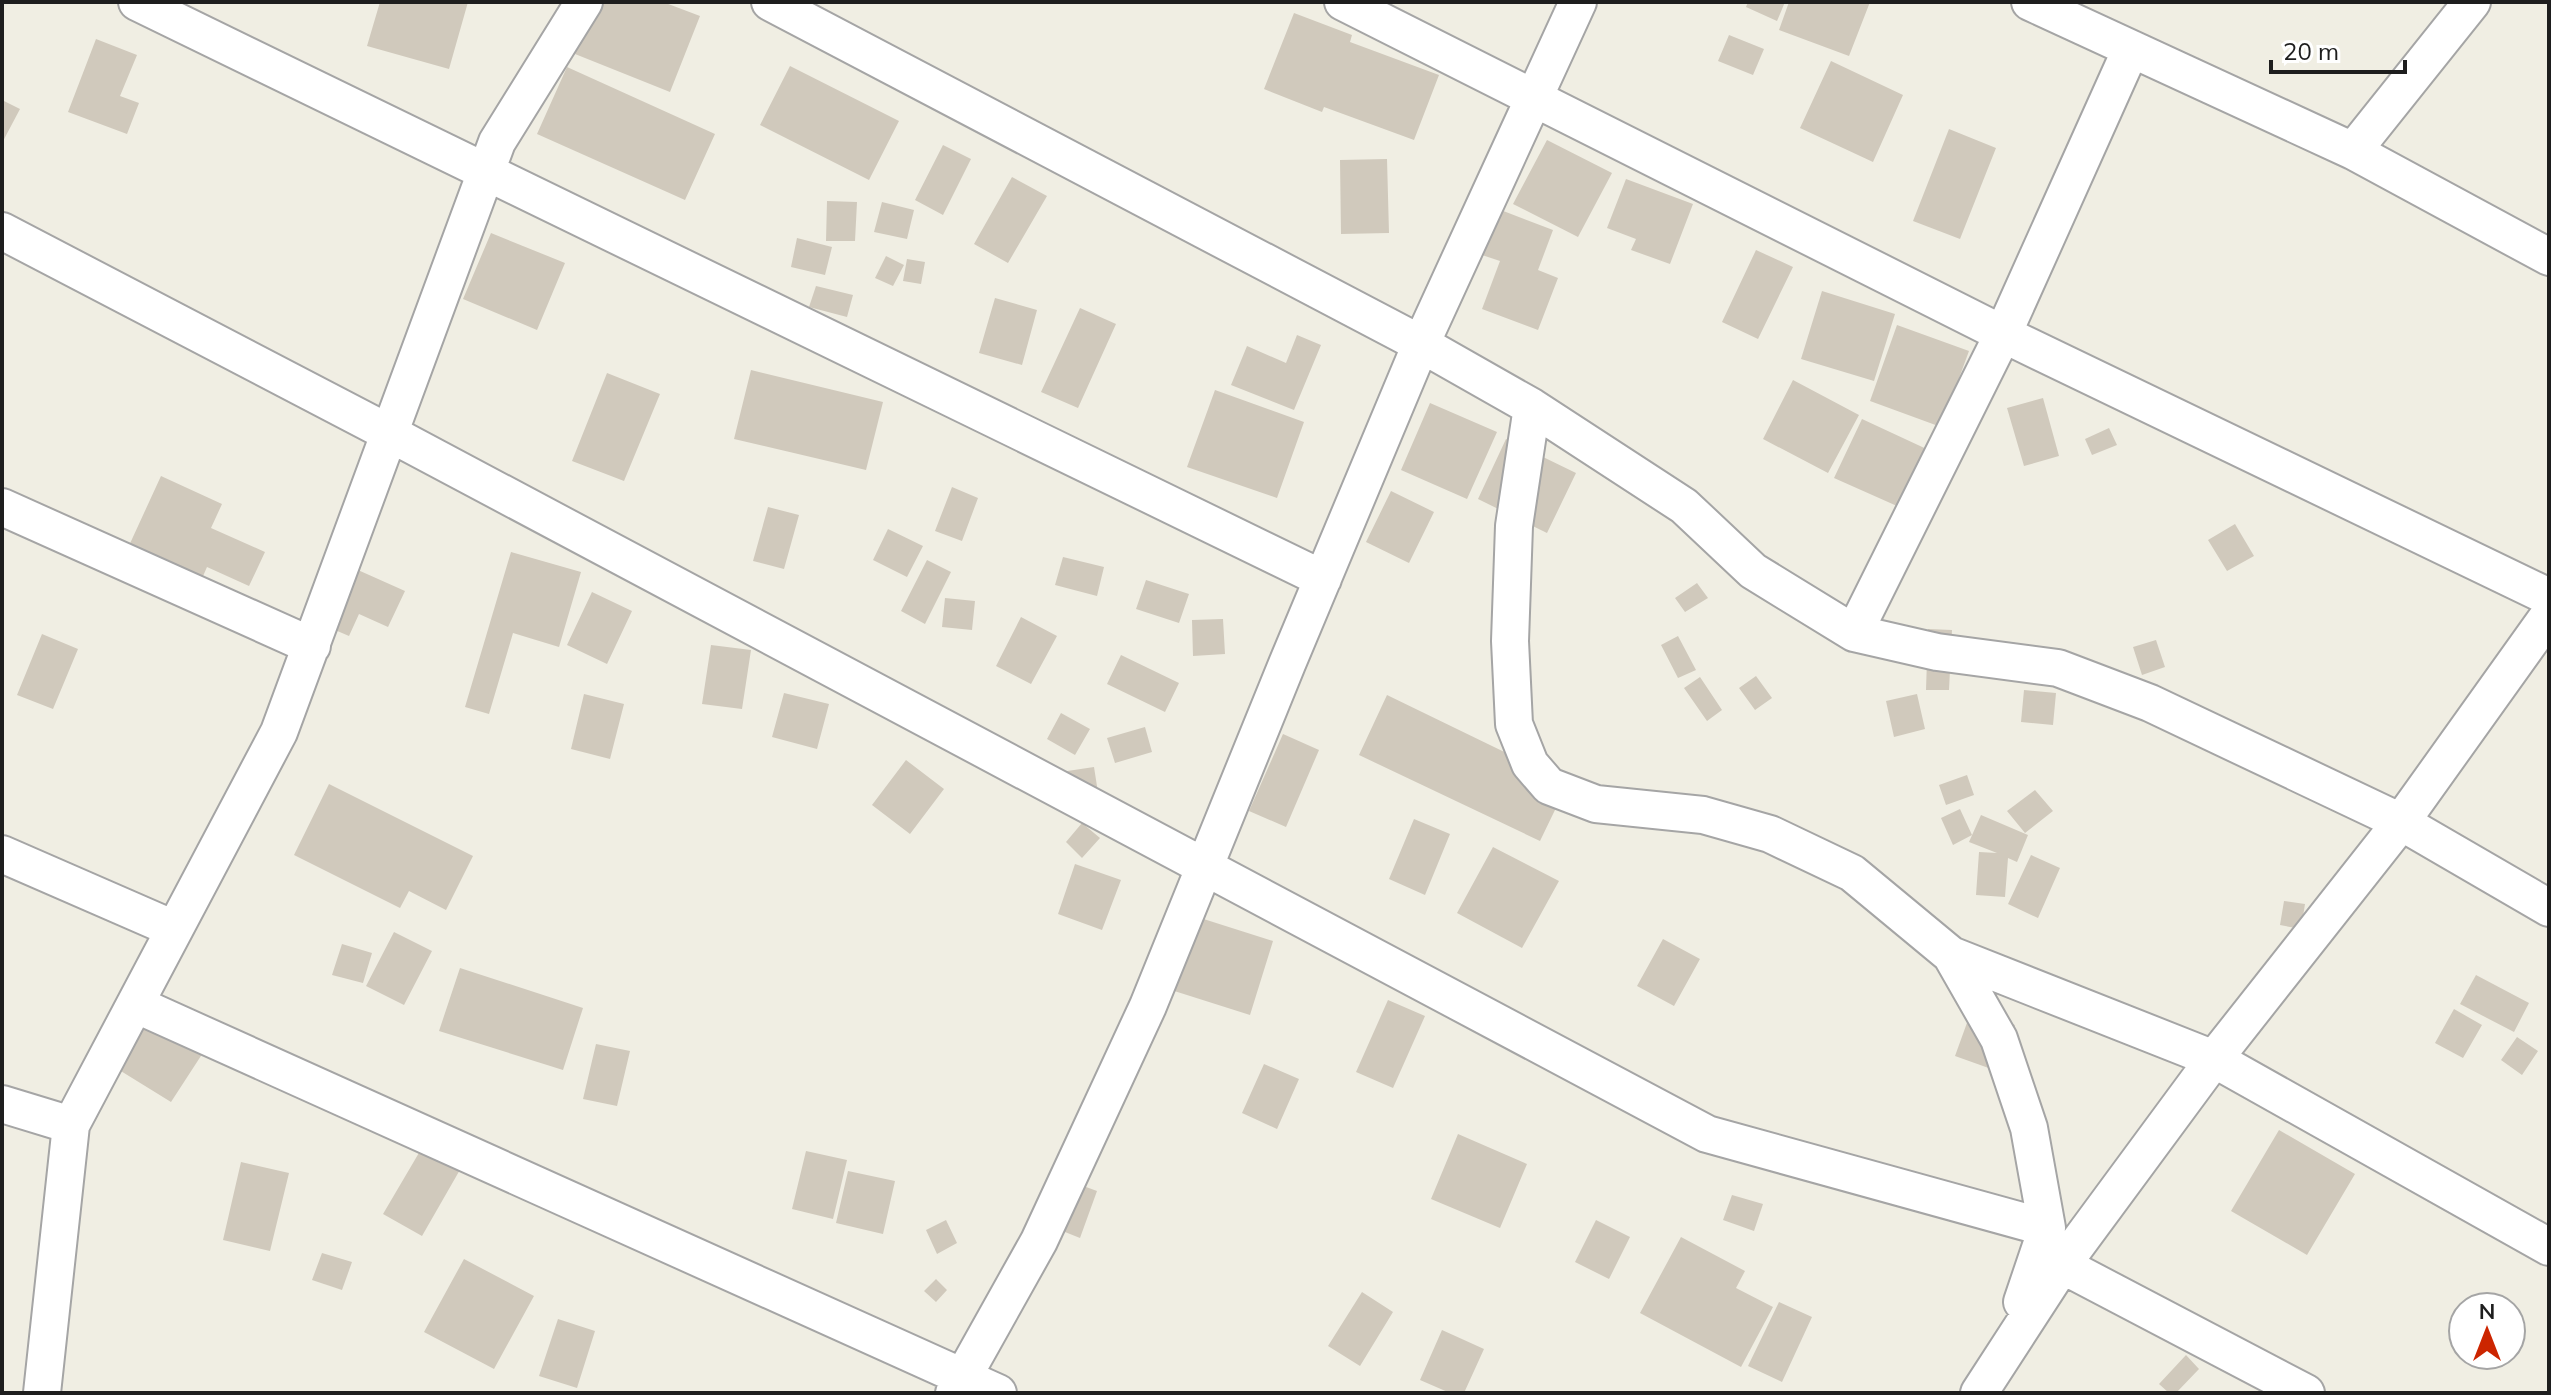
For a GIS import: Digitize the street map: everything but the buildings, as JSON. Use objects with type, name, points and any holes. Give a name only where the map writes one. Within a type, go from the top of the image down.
[{"type":"street","points":[[137,2],[1323,579]]},
{"type":"street","points":[[42,1393],[71,1125],[279,732],[497,142],[584,2]]},
{"type":"street","points":[[770,2],[1421,344],[1532,407],[1684,506],[1753,571],[1854,633],[1937,652],[2058,668],[2150,703],[2401,822],[2549,908]]},
{"type":"street","points":[[1343,2],[2003,334],[2549,597]]},
{"type":"street","points":[[958,1386],[1039,1241],[1148,1006],[1421,344],[1578,2]]},
{"type":"street","points":[[2030,2],[2353,151],[2549,257]]},
{"type":"street","points":[[2353,151],[2472,2]]},
{"type":"street","points":[[1854,633],[2003,334],[2131,49]]},
{"type":"street","points":[[2,231],[391,434],[1707,1134],[2047,1228]]},
{"type":"street","points":[[1532,407],[1514,526],[1510,641],[1514,724],[1530,764],[1549,786],[1596,804],[1703,815],[1770,834],[1852,873],[1951,955],[2214,1059],[2549,1247]]},
{"type":"street","points":[[2,507],[312,646]]},
{"type":"street","points":[[1979,1393],[2062,1265],[2214,1059],[2401,822],[2549,615]]},
{"type":"street","points":[[2,854],[174,929]]},
{"type":"street","points":[[1951,955],[1999,1039],[2029,1128],[2047,1228],[2007,1349]]},
{"type":"street","points":[[135,1004],[958,1386],[998,1393]]},
{"type":"street","points":[[2,1104],[71,1125]]},
{"type":"street","points":[[2062,1265],[2306,1393]]}]
